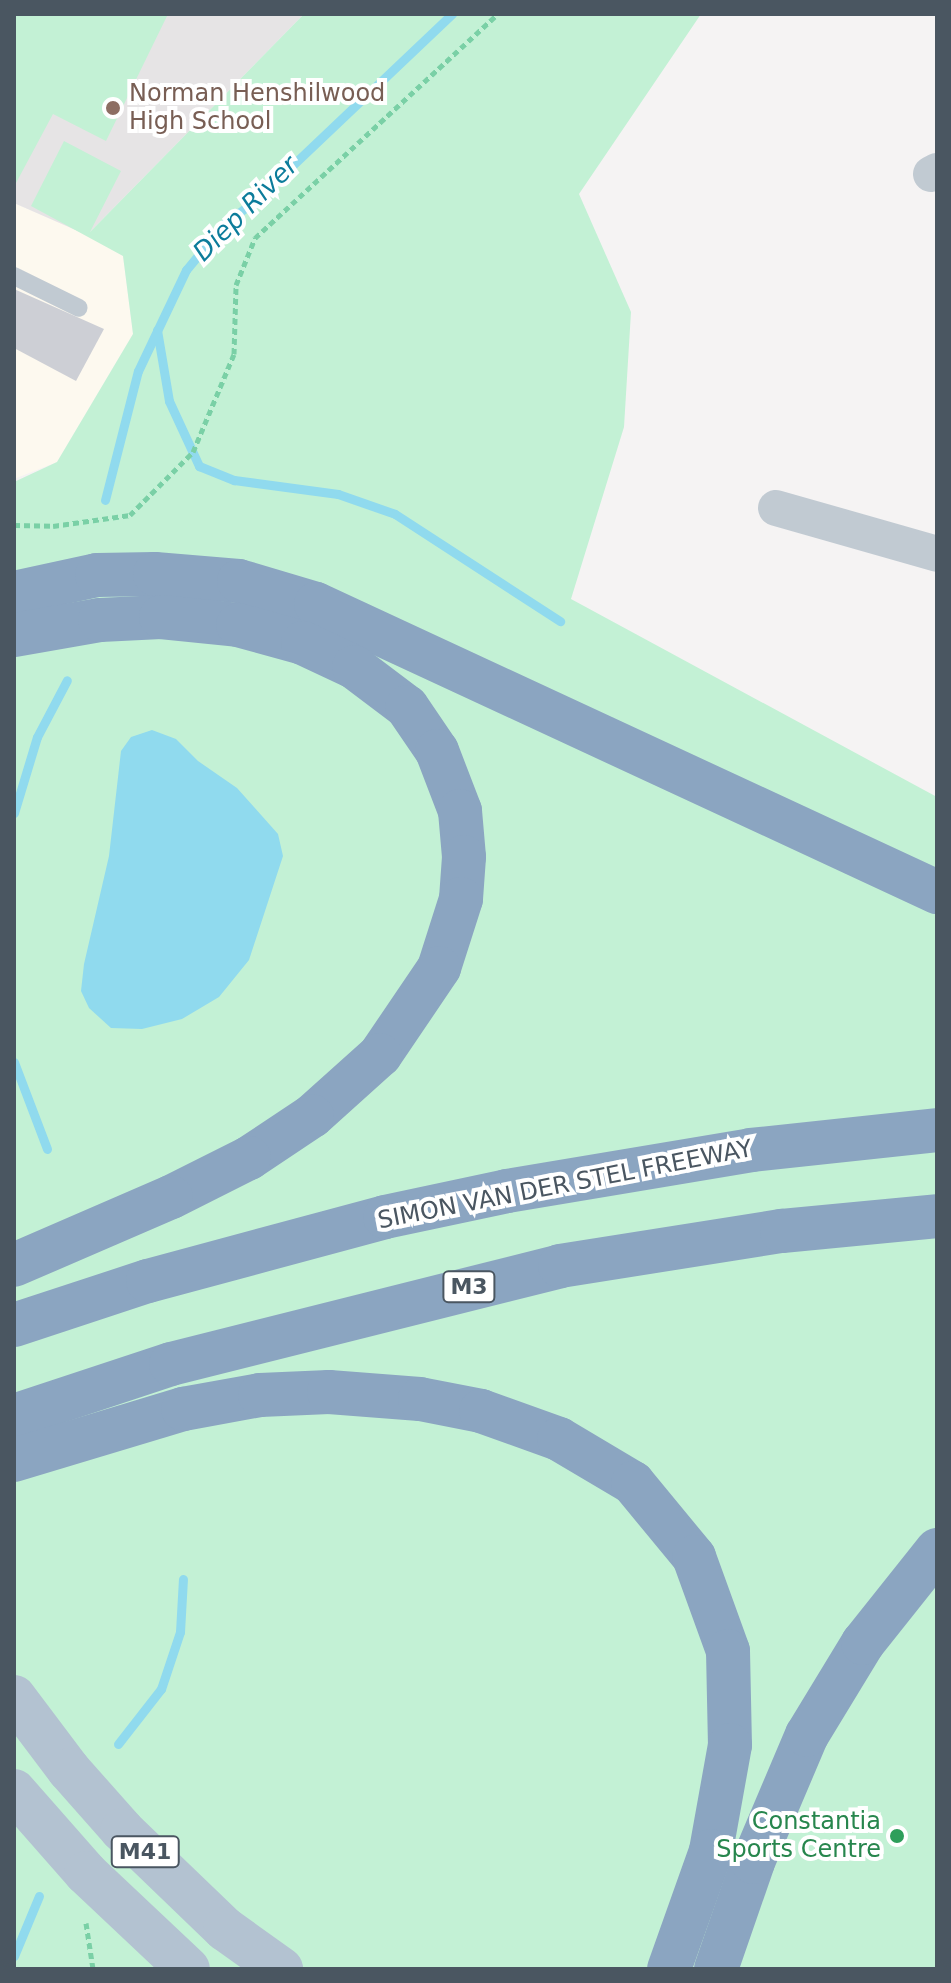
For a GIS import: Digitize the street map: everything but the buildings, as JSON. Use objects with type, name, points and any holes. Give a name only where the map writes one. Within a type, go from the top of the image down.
[{"type":"highway","points":[[14,593],[97,575],[155,574],[239,581],[316,604],[937,892]]},
{"type":"highway","points":[[14,635],[100,620],[161,617],[238,625],[303,643],[354,667],[407,707],[437,751],[460,811],[464,857],[461,899],[439,968],[407,1020],[380,1055],[312,1116],[249,1158],[158,1203],[14,1265]]},
{"type":"highway","name":"SIMON VAN DER STEL FREEWAY","points":[[14,1325],[148,1281],[385,1217],[751,1150],[937,1130]]},
{"type":"highway","name":"M3","points":[[14,1416],[186,1360],[560,1266],[782,1231],[937,1216]]},
{"type":"highway","points":[[14,1460],[183,1409],[260,1395],[329,1392],[420,1399],[481,1411],[559,1439],[633,1483],[694,1557],[728,1651],[730,1745],[714,1836],[669,1968]]},
{"type":"highway","points":[[716,1969],[753,1862],[807,1735],[863,1643],[937,1550]]},
{"type":"main road","name":"M41","points":[[14,1697],[69,1770],[122,1830],[225,1929],[281,1969]]},
{"type":"main road","name":"M41","points":[[14,1791],[86,1873],[188,1969]]},
{"type":"street","points":[[776,508],[937,554]]},
{"type":"lane","points":[[14,276],[79,308]]},
{"type":"path","points":[[14,525],[53,526],[130,515],[193,452],[234,354],[236,285],[255,238],[498,14]]},
{"type":"path","points":[[86,1922],[93,1969]]},
{"type":"shaded area","name":"Norman Henshilwood High School","points":[[14,14],[304,14],[87,235],[14,203]]},
{"type":"shaded area","points":[[14,203],[87,235],[123,256],[133,334],[57,462],[14,479]]},
{"type":"green space","points":[[14,14],[168,14],[106,141],[53,114],[16,183]]},
{"type":"green space","points":[[304,14],[701,14],[579,194],[631,312],[624,427],[571,599],[937,797],[937,1969],[14,1969],[14,482],[57,462],[133,334],[123,256],[31,206],[64,141],[121,171],[90,232]]},
{"type":"water","points":[[152,730],[176,739],[198,761],[237,788],[278,834],[283,856],[249,960],[219,997],[182,1019],[142,1029],[111,1028],[89,1008],[81,991],[84,964],[109,856],[121,751],[131,737]]},
{"type":"waterway","name":"Diep River","points":[[105,500],[138,371],[186,270],[224,224],[257,199],[452,14]]},
{"type":"waterway","points":[[157,330],[169,401],[199,466],[234,480],[338,494],[395,514],[560,621]]},
{"type":"waterway","name":"Diep River","points":[[14,813],[37,737],[67,680]]},
{"type":"waterway","name":"Diep River","points":[[14,1062],[47,1149]]},
{"type":"waterway","name":"Diep River","points":[[118,1744],[161,1689],[180,1632],[183,1579]]},
{"type":"waterway","name":"Diep River","points":[[14,1956],[39,1896]]},
{"type":"place","name":"Norman Henshilwood High School","points":[[113,108]]},
{"type":"place","name":"Constantia Sports Centre","points":[[897,1836]]}]
